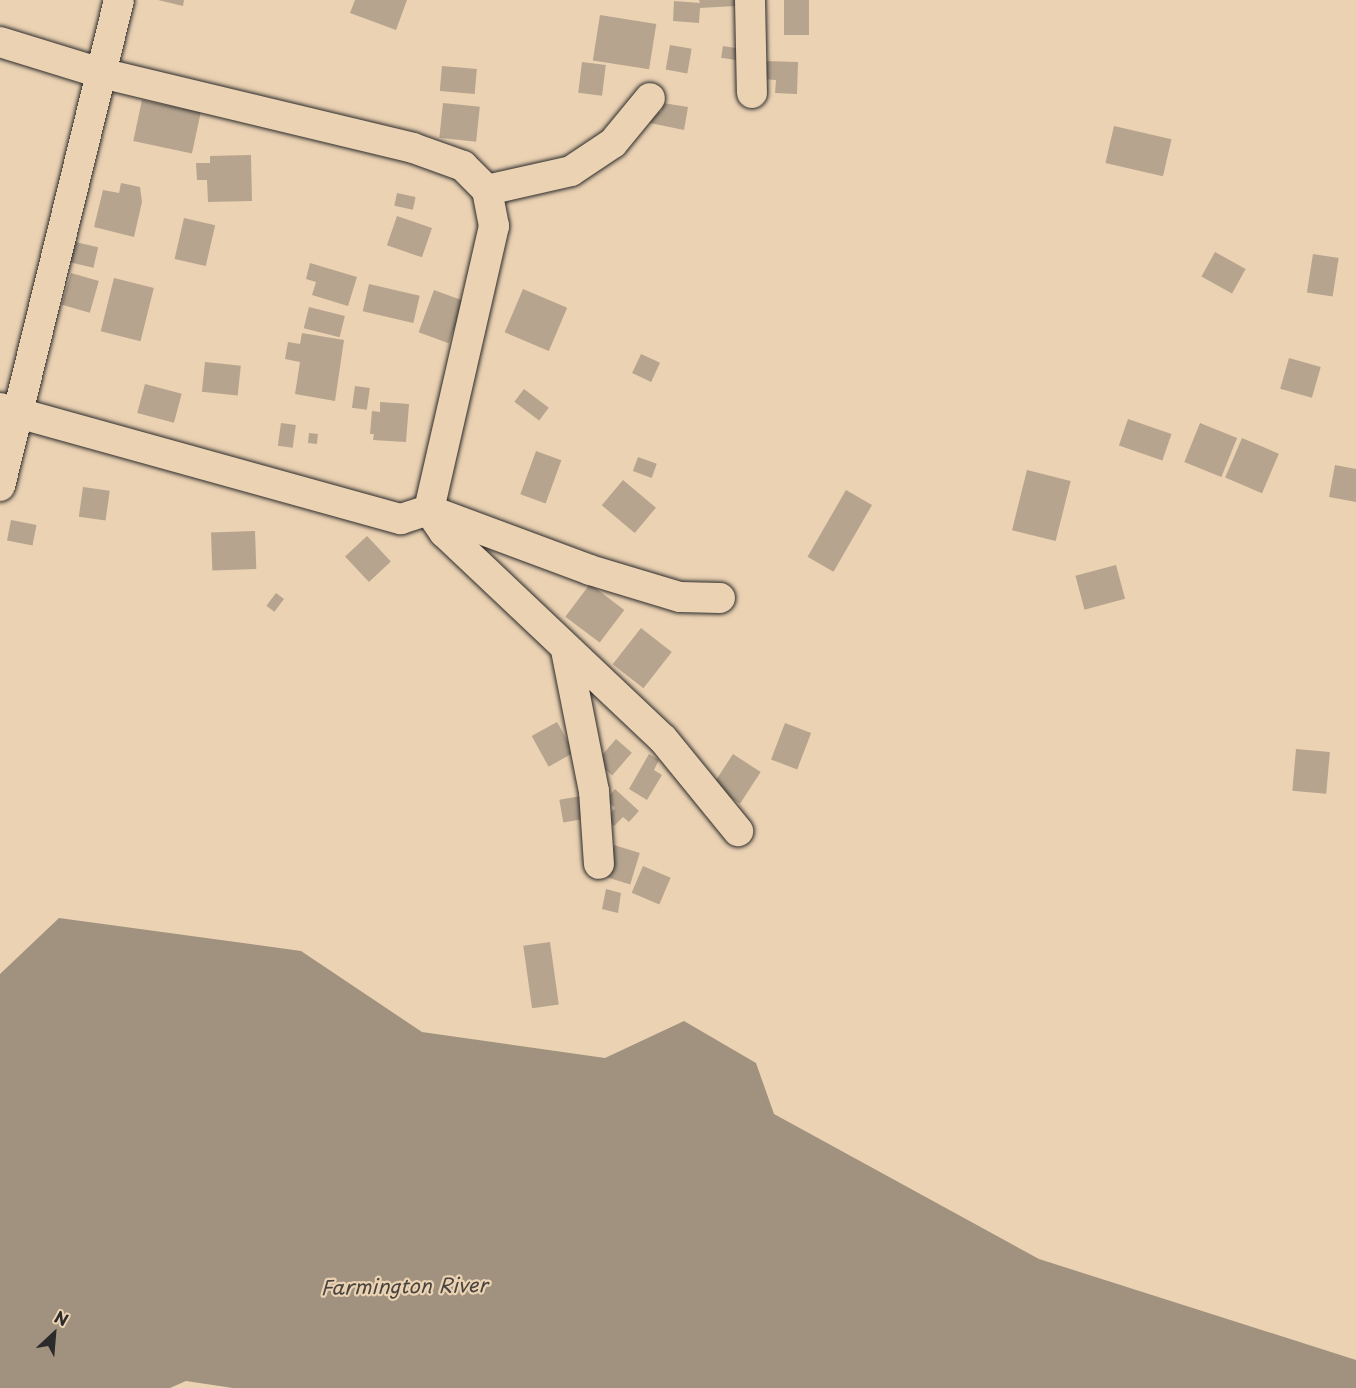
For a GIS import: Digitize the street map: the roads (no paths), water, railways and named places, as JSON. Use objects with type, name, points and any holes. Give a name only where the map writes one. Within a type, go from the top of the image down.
[{"type":"street","points":[[0,486],[9,411],[119,0]]},
{"type":"street","points":[[750,0],[752,93]]},
{"type":"street","points":[[0,42],[101,73],[414,148],[463,166],[487,190],[494,226],[429,510],[444,532],[566,650],[663,739],[738,831]]},
{"type":"street","points":[[487,190],[571,171],[613,143],[650,98]]},
{"type":"street","points":[[9,411],[401,519],[429,510],[590,570],[680,597],[720,598]]},
{"type":"street","points":[[566,650],[594,791],[599,864]]},
{"type":"water","name":"Farmington River","points":[[59,918],[301,951],[422,1032],[605,1058],[684,1021],[756,1063],[774,1114],[1039,1259],[1356,1360],[1356,1388],[233,1388],[186,1381],[170,1388],[0,1388],[0,974]]}]
